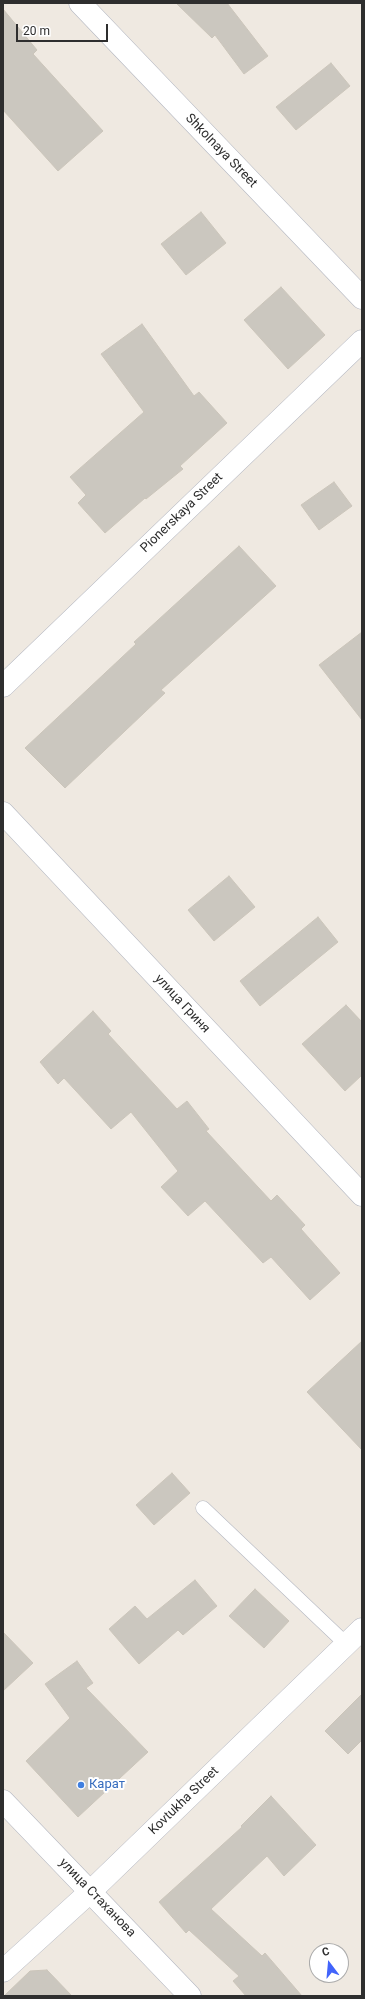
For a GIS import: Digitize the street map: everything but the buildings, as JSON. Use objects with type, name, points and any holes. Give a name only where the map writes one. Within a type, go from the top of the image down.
[{"type":"street","name":"Shkolnaya Street","points":[[80,3],[362,298]]},
{"type":"street","name":"Pionerskaya Street","points":[[3,686],[362,341]]},
{"type":"street","name":"улица Гриня","points":[[3,813],[362,1195]]},
{"type":"street","name":"Kovtukha Street","points":[[3,1971],[91,1891],[362,1629]]},
{"type":"street","name":"улица Стаханова","points":[[3,1801],[91,1891],[190,1996]]},
{"type":"lane","points":[[203,1508],[346,1644]]},
{"type":"place","name":"Карат","points":[[81,1785]]}]
